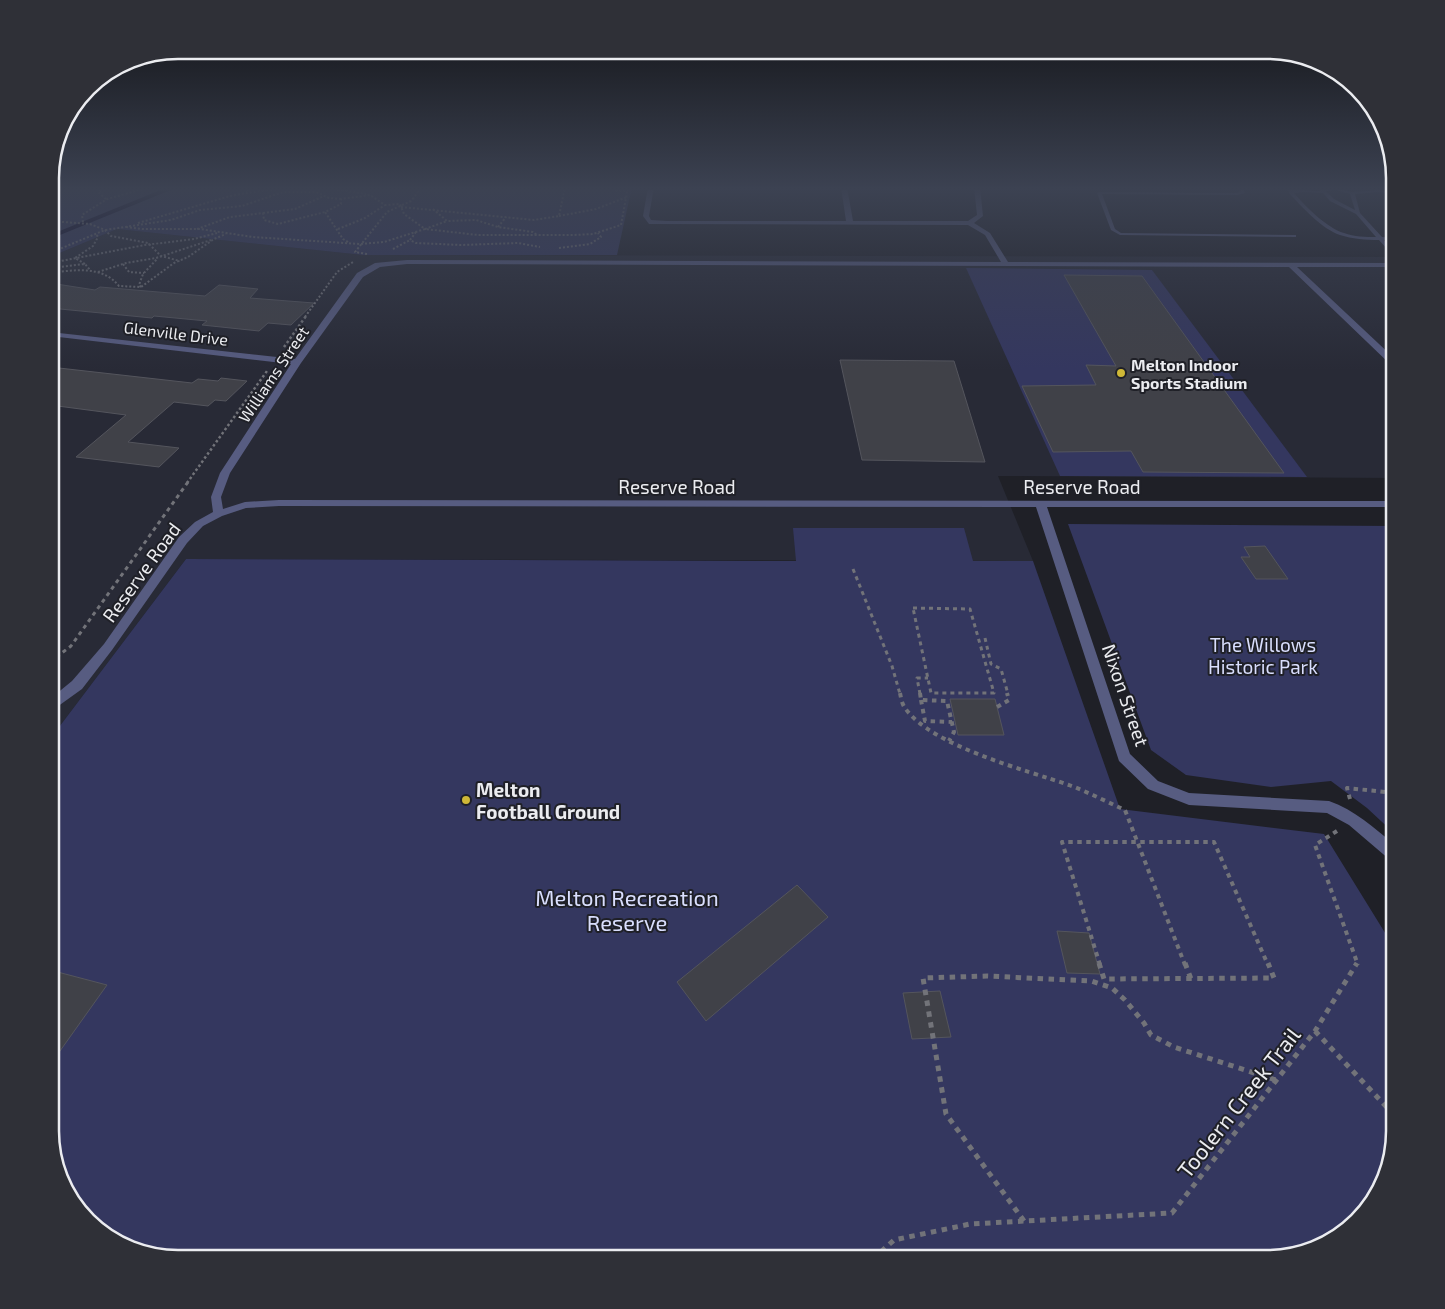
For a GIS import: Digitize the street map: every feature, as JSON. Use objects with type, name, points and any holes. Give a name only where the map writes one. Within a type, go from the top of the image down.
[{"type":"street","points":[[996,248],[1005,263],[1386,265]]},
{"type":"street","name":"Williams Street","points":[[218,514],[216,497],[225,473],[298,362],[360,274],[378,266],[407,262],[1005,263]]},
{"type":"street","points":[[1291,265],[1386,355]]},
{"type":"street","name":"Glenville Drive","points":[[59,335],[298,362]]},
{"type":"street","name":"Reserve Road","points":[[59,699],[77,684],[108,647],[183,540],[199,524],[218,514],[245,505],[280,503],[1386,504]]},
{"type":"street","name":"Nixon Street","points":[[1040,503],[1124,757],[1153,785],[1189,799],[1329,807],[1354,820],[1386,847]]},
{"type":"path","points":[[76,259],[90,248]]},
{"type":"path","points":[[59,262],[134,248]]},
{"type":"path","points":[[153,248],[155,253],[160,256],[180,261]]},
{"type":"path","points":[[98,272],[185,248]]},
{"type":"path","points":[[59,272],[90,270],[114,280],[120,286],[141,288],[200,248]]},
{"type":"path","points":[[357,248],[355,252],[370,256]]},
{"type":"path","points":[[141,288],[139,281],[160,256]]},
{"type":"path","points":[[76,259],[85,264],[90,270]]},
{"type":"path","points":[[62,266],[71,260]]},
{"type":"path","points":[[59,655],[71,646],[337,272],[346,264],[355,261]]},
{"type":"path","points":[[59,266],[85,264]]},
{"type":"path","points":[[123,264],[128,272],[144,273]]},
{"type":"path","points":[[62,266],[71,271]]},
{"type":"path","points":[[853,568],[892,666],[904,707],[922,725],[949,741],[980,755],[1072,786],[1126,810],[1191,979]]},
{"type":"path","points":[[913,608],[970,609],[994,694],[931,693],[928,678],[913,608]]},
{"type":"path","points":[[984,638],[991,664]]},
{"type":"path","points":[[985,664],[991,664],[1001,669],[1009,700],[997,707]]},
{"type":"path","points":[[928,678],[917,678],[925,721],[952,722]]},
{"type":"path","points":[[921,700],[948,701],[954,732],[949,741]]},
{"type":"path","points":[[1354,820],[1347,788],[1386,792]]},
{"type":"path","name":"Toolern Creek Trail","points":[[883,1250],[894,1240],[970,1224],[1172,1213],[1315,1031],[1358,965],[1315,845],[1354,820]]},
{"type":"path","points":[[1104,979],[1274,978],[1214,842],[1062,842],[1104,979],[1104,986]]},
{"type":"path","points":[[1024,1221],[946,1114],[924,978],[987,976],[1091,981],[1112,988],[1144,1023],[1150,1035],[1174,1047],[1276,1080]]},
{"type":"path","points":[[1315,1031],[1386,1106]]},
{"type":"shaded area","points":[[71,248],[298,248],[363,255],[1386,257],[1386,478],[998,476],[1033,561],[186,559],[59,727],[59,253]]},
{"type":"green space","points":[[59,248],[71,248],[59,253]]},
{"type":"green space","points":[[298,248],[619,248],[617,255],[363,255]]},
{"type":"green space","name":"Melton Indoor Sports Stadium","points":[[966,268],[1152,270],[1307,477],[1060,476]]},
{"type":"green space","name":"The Willows Historic Park","points":[[1068,524],[1386,526],[1386,826],[1367,808],[1331,781],[1271,787],[1186,775],[1151,750]]},
{"type":"green space","name":"Melton Recreation Reserve","points":[[793,528],[964,528],[973,561],[1033,561],[1120,809],[1324,834],[1386,934],[1386,1139],[1384,1154],[1377,1177],[1370,1191],[1362,1204],[1340,1226],[1313,1241],[1290,1248],[1275,1250],[170,1250],[147,1246],[125,1238],[105,1226],[83,1204],[71,1184],[65,1169],[59,1139],[59,727],[186,559],[796,561]]},
{"type":"building","name":"Melton Indoor Sports Stadium","points":[[1064,275],[1142,276],[1284,473],[1143,472],[1131,451],[1053,452],[1022,386],[1096,385],[1086,365],[1116,366]]},
{"type":"building","points":[[59,284],[95,290],[100,287],[205,296],[219,285],[258,289],[250,298],[314,303],[291,325],[268,323],[259,331],[202,325],[207,321],[154,316],[152,318],[59,309]]},
{"type":"building","points":[[840,360],[954,361],[985,462],[862,460]]},
{"type":"building","points":[[59,368],[192,383],[198,379],[218,381],[221,378],[247,381],[226,401],[215,400],[208,406],[174,402],[128,442],[179,448],[159,467],[76,457],[126,415],[59,406]]},
{"type":"building","points":[[1265,546],[1288,579],[1256,579],[1241,557],[1250,557],[1244,547]]},
{"type":"building","points":[[950,699],[995,699],[1004,735],[958,735]]},
{"type":"building","points":[[797,885],[828,917],[706,1021],[677,982]]},
{"type":"building","points":[[1057,931],[1089,933],[1100,974],[1067,973]]},
{"type":"building","points":[[59,972],[107,985],[59,1052]]},
{"type":"building","points":[[940,991],[951,1037],[912,1039],[903,993]]},
{"type":"place","name":"Melton Indoor Sports Stadium","points":[[1121,373]]},
{"type":"place","name":"Melton Football Ground","points":[[466,800]]}]
